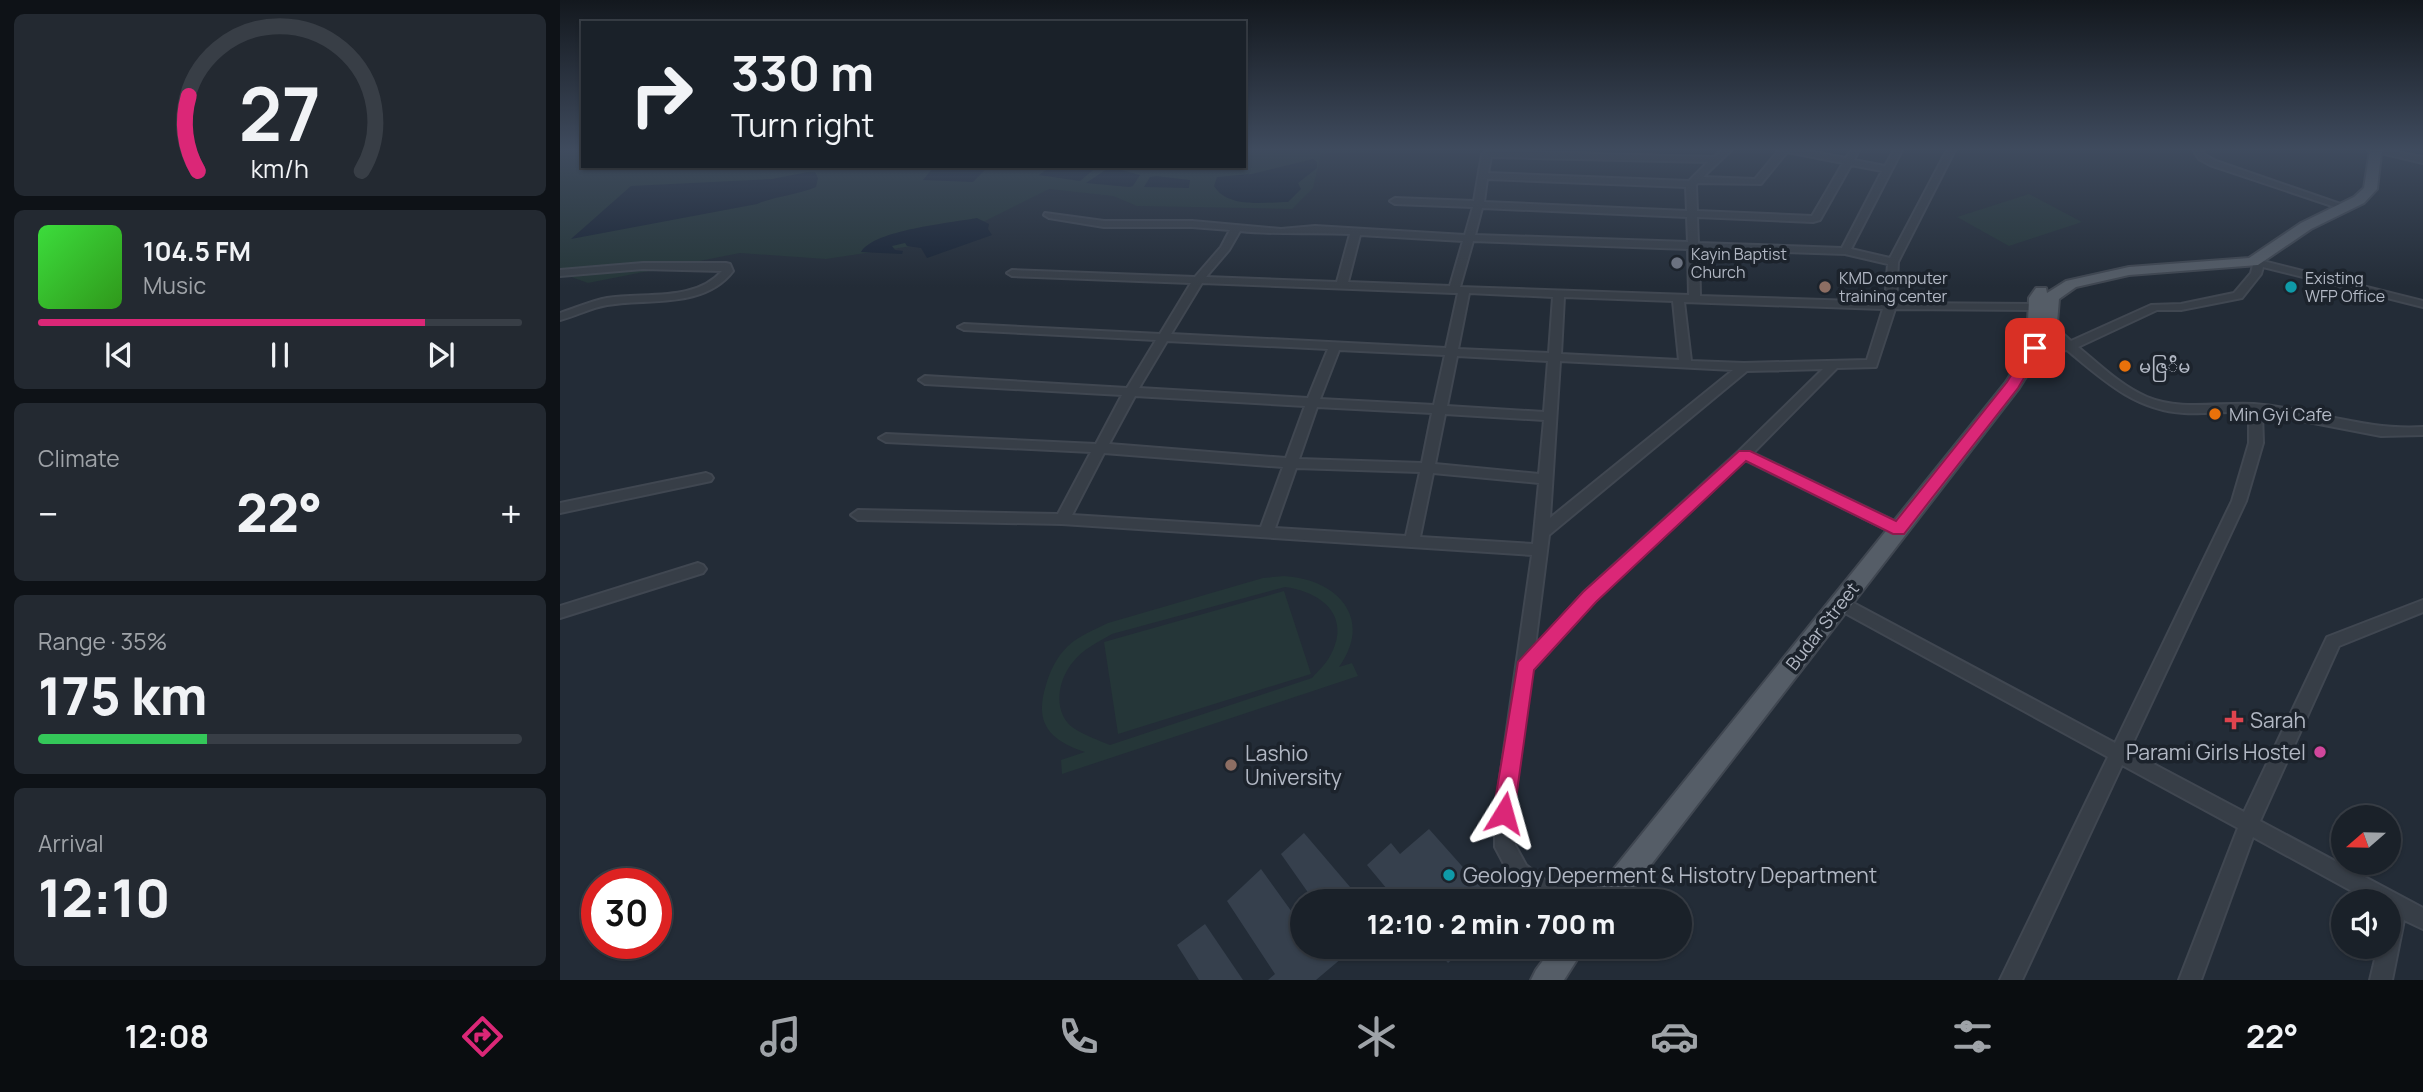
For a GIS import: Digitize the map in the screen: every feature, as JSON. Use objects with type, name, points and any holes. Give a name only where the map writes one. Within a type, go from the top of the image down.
[{"type":"main road","points":[[2035,348],[2034,330],[2043,307],[2056,292],[2092,278],[2129,271],[2253,261],[2341,205],[2359,200],[2363,196]]},
{"type":"main road","points":[[2043,307],[2050,328]]},
{"type":"main road","name":"Budar Street","points":[[1615,889],[2013,384],[2035,348],[2048,335],[2050,328]]},
{"type":"main road","points":[[1546,980],[1562,959]]},
{"type":"street","points":[[1412,542],[1451,353],[1468,238],[1479,196]]},
{"type":"street","points":[[1693,196],[1691,214],[1695,244],[1696,298]]},
{"type":"street","points":[[1395,201],[1812,219],[1816,218],[1830,196]]},
{"type":"street","points":[[1845,251],[1874,196]]},
{"type":"street","points":[[964,327],[1744,367],[1872,364],[1890,306],[1893,262],[1927,196]]},
{"type":"street","points":[[2313,196],[2341,205]]},
{"type":"street","points":[[1049,215],[1104,224],[1228,226],[1236,229],[1845,251],[1893,262]]},
{"type":"street","points":[[1062,519],[1131,391],[1199,279],[1225,248],[1236,229]]},
{"type":"street","points":[[1342,284],[1356,232]]},
{"type":"street","points":[[2035,348],[2070,346],[2155,307],[2181,307],[2238,296],[2256,274],[2253,261],[2421,304]]},
{"type":"street","points":[[560,274],[583,270],[691,265],[726,266],[728,271],[724,277],[706,289],[686,295],[605,302],[560,317]]},
{"type":"street","points":[[1012,273],[1890,306],[2043,307]]},
{"type":"street","points":[[1541,889],[1519,872],[1505,847],[1504,813],[1542,533],[1559,294]]},
{"type":"street","points":[[1678,298],[1685,363]]},
{"type":"street","points":[[2050,328],[2113,382],[2144,400],[2182,410],[2255,408],[2374,429],[2422,432]]},
{"type":"street","points":[[1266,533],[1311,404],[1334,348]]},
{"type":"street","points":[[1542,533],[1744,367]]},
{"type":"street","points":[[1525,668],[1590,597],[1744,454],[1832,367]]},
{"type":"street","points":[[925,380],[1549,416]]},
{"type":"street","points":[[2011,980],[2239,500],[2253,462],[2259,422],[2255,408]]},
{"type":"street","points":[[886,438],[1099,448],[1292,463],[1427,468],[1546,479]]},
{"type":"street","points":[[1744,454],[1898,529]]},
{"type":"street","points":[[560,508],[706,478]]},
{"type":"street","points":[[858,515],[1062,519],[1538,550]]},
{"type":"street","points":[[560,612],[698,569]]},
{"type":"street","points":[[1840,603],[2370,889]]},
{"type":"street","points":[[2190,980],[2249,823],[2333,642],[2423,607]]},
{"type":"street","points":[[2401,906],[2423,919]]},
{"type":"street","points":[[2381,980],[2385,959]]},
{"type":"shaded area","points":[[560,196],[1036,196],[945,241],[826,259],[740,253],[588,283],[560,273]]},
{"type":"shaded area","points":[[1111,196],[1305,196],[1292,209],[1137,206]]},
{"type":"shaded area","points":[[2024,196],[2032,196],[2082,222],[2009,246],[1957,217]]},
{"type":"shaded area","points":[[1284,576],[1303,579],[1334,593],[1345,604],[1351,617],[1353,633],[1349,649],[1339,667],[1352,663],[1358,676],[1062,774],[1061,760],[1085,752],[1054,736],[1044,720],[1042,710],[1049,675],[1067,647],[1081,636],[1108,623],[1263,578]],"holes":[[[1285,587],[1311,594],[1330,608],[1337,629],[1336,642],[1330,656],[1312,678],[1110,745],[1075,729],[1063,715],[1059,697],[1063,678],[1081,653],[1112,634]]]},
{"type":"shaded area","points":[[1284,591],[1311,674],[1118,734],[1104,642]]},
{"type":"water","points":[[620,196],[786,196],[757,204],[571,239]]},
{"type":"water","points":[[1224,196],[1294,196],[1288,202],[1259,203]]},
{"type":"water","points":[[977,218],[989,224],[988,229],[992,235],[927,258],[921,248],[907,246],[905,243],[892,246],[895,250],[903,251],[902,254],[861,252],[869,244],[896,233]]},
{"type":"building","points":[[1429,829],[1482,889],[1387,889],[1367,865],[1391,843],[1400,854]]},
{"type":"building","name":"Lashio University","points":[[1304,833],[1352,889],[1306,889],[1281,854]]},
{"type":"building","points":[[1261,869],[1290,909],[1290,959],[1341,959],[1316,980],[1268,980],[1275,974],[1227,901]]},
{"type":"building","points":[[1205,924],[1243,980],[1199,980],[1177,945]]},
{"type":"place","name":"Kayin Baptist Church","points":[[1677,263]]},
{"type":"place","name":"KMD computer training center","points":[[1825,287]]},
{"type":"place","name":"Existing WFP Office","points":[[2291,287]]},
{"type":"place","name":"မဇြ်ိမ","points":[[2125,366]]},
{"type":"place","name":"Min Gyi Cafe","points":[[2215,414]]},
{"type":"place","name":"Sarah","points":[[2234,720]]},
{"type":"place","name":"Parami Girls Hostel","points":[[2320,752]]},
{"type":"place","name":"Lashio University","points":[[1231,765]]},
{"type":"place","name":"Geology Deperment & Histotry Department","points":[[1449,875]]},
{"type":"route","points":[[1504,813],[1525,668],[1590,597],[1744,454],[1898,529],[2013,384],[2035,348]]}]
